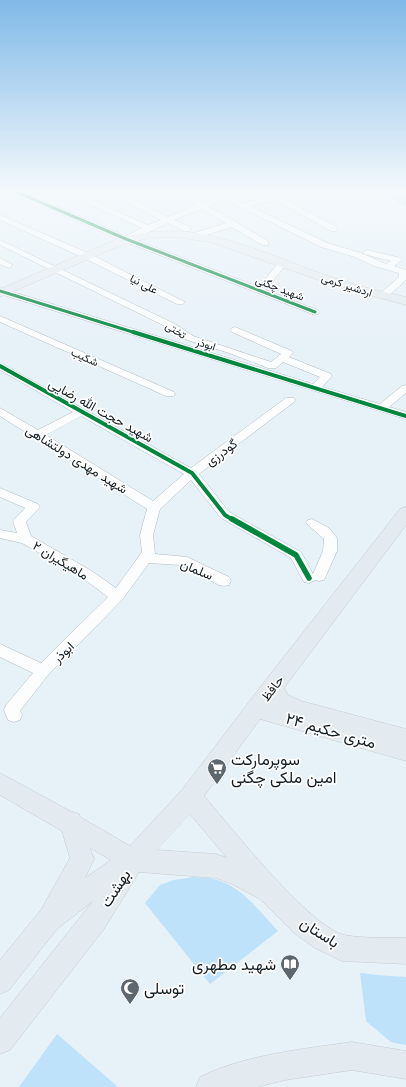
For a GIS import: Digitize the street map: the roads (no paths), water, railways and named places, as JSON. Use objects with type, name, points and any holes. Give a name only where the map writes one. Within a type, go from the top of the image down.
[{"type":"main road","name":"اردشیر کرمی","points":[[1,292],[122,241]]},
{"type":"main road","name":"اردشیر کرمی","points":[[218,241],[340,284],[406,301]]},
{"type":"main road","name":"حافظ","points":[[133,860],[190,797],[272,687],[406,513]]},
{"type":"main road","name":"۲۴ متری حکیم","points":[[272,687],[281,701],[296,709],[406,738]]},
{"type":"main road","name":"۲۴ متری حکیم","points":[[256,709],[406,751]]},
{"type":"main road","points":[[1,786],[71,822],[133,860]]},
{"type":"main road","name":"باستان","points":[[190,797],[270,890],[302,924],[324,939],[342,948],[406,951]]},
{"type":"main road","points":[[48,920],[82,860],[71,822]]},
{"type":"main road","name":"باستان","points":[[133,860],[216,866],[270,890]]},
{"type":"main road","name":"بهشت","points":[[0,981],[48,920],[72,901],[133,860]]},
{"type":"main road","name":"بهشت","points":[[0,1040],[95,920],[133,860]]},
{"type":"main road","points":[[210,1087],[220,1082],[285,1066],[352,1056],[406,1065]]},
{"type":"street","name":"علی نیا","points":[[53,241],[180,302]]},
{"type":"street","name":"شهید چگنی","points":[[130,241],[316,312]]},
{"type":"street","points":[[261,241],[265,243]]},
{"type":"street","points":[[315,241],[324,245],[358,255],[404,275],[383,296]]},
{"type":"street","points":[[0,242],[57,268]]},
{"type":"street","points":[[358,255],[364,252],[398,260],[388,267]]},
{"type":"street","points":[[0,261],[8,265]]},
{"type":"street","points":[[261,291],[283,263]]},
{"type":"street","name":"تختی","points":[[57,268],[172,326],[190,338],[232,351],[272,366],[282,358]]},
{"type":"street","name":"ابوذر","points":[[1,292],[406,416]]},
{"type":"street","name":"شکیب","points":[[0,319],[170,394]]},
{"type":"street","points":[[235,330],[288,353],[282,358],[326,376],[314,388]]},
{"type":"street","name":"شهید حجت الله رضایی","points":[[0,366],[192,473]]},
{"type":"street","points":[[381,409],[401,398],[406,388]]},
{"type":"street","name":"گودرزی","points":[[154,507],[192,473],[290,400]]},
{"type":"street","name":"شهید مهدی دولتشاهی","points":[[0,411],[154,507]]},
{"type":"street","points":[[38,434],[81,412]]},
{"type":"street","points":[[192,473],[225,515],[296,555],[314,577],[330,552],[331,538],[312,523]]},
{"type":"street","points":[[0,492],[34,508],[18,521],[25,539]]},
{"type":"street","points":[[145,558],[149,552],[146,539],[154,507]]},
{"type":"street","name":"ماهیگیران ۲","points":[[0,534],[25,539],[85,573],[118,596]]},
{"type":"street","name":"ابوذر","points":[[14,715],[12,710],[43,671],[118,596],[145,558]]},
{"type":"street","name":"سلمان","points":[[145,558],[182,560],[224,581]]},
{"type":"street","points":[[0,650],[43,671]]},
{"type":"place","name":"سوپرمارکت امین ملکی چگنی","points":[[217,785]]},
{"type":"place","name":"شهید مطهری","points":[[290,981]]},
{"type":"place","name":"توسلی","points":[[130,1005]]}]
